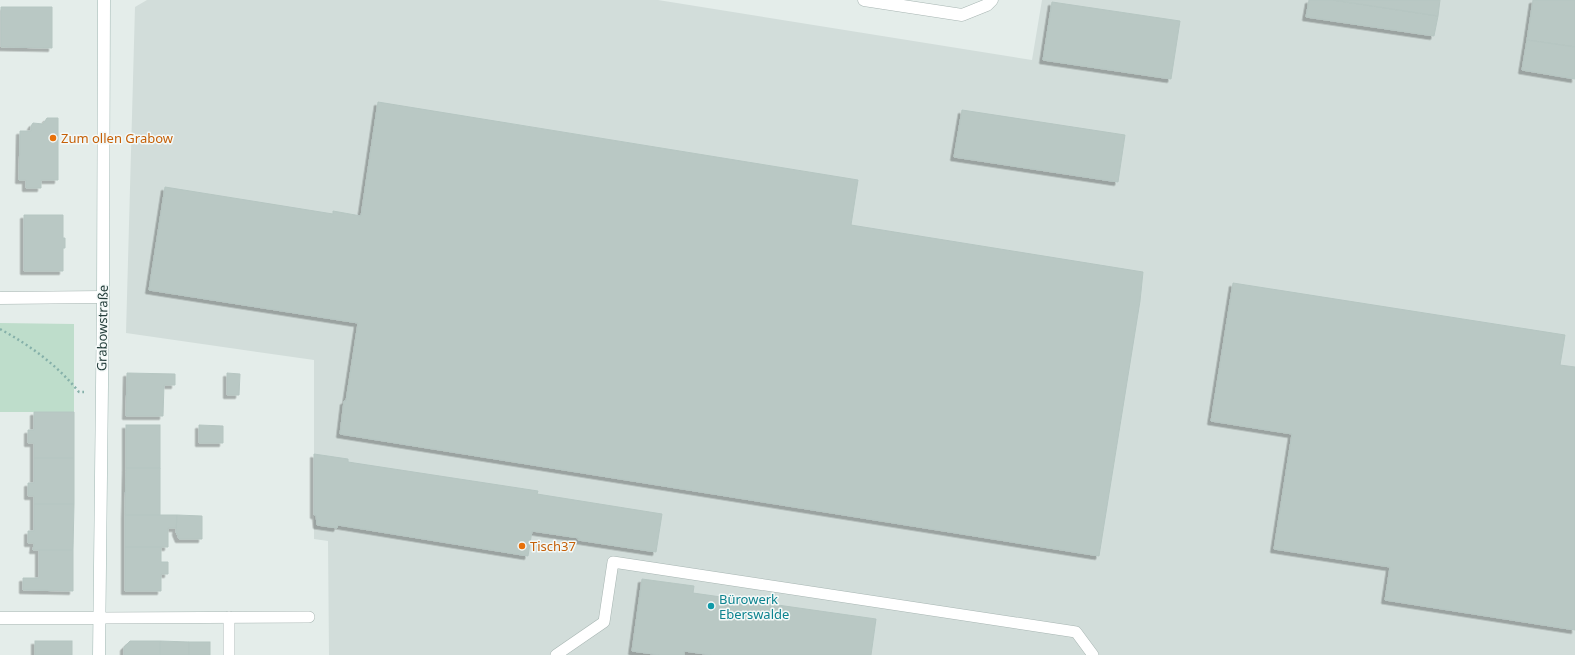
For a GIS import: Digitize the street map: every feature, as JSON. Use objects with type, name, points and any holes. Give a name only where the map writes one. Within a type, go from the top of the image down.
[{"type":"main road","name":"Grabowstraße","points":[[98,655],[103,297],[104,0]]},
{"type":"main road","points":[[864,0],[962,15],[989,3]]},
{"type":"main road","points":[[0,298],[103,297]]},
{"type":"main road","points":[[0,618],[99,618]]},
{"type":"lane","points":[[556,655],[604,622],[613,562],[1076,632],[1093,655]]},
{"type":"lane","points":[[229,617],[229,655]]},
{"type":"lane","points":[[99,618],[309,617]]},
{"type":"path","points":[[0,330],[25,343],[49,361],[79,392],[101,392]]},
{"type":"shaded area","points":[[147,0],[658,0],[1032,60],[1042,0],[1575,0],[1575,655],[329,655],[328,541],[314,539],[314,360],[126,333],[135,7]]},
{"type":"green space","points":[[0,323],[74,324],[74,412],[0,412]]},
{"type":"building","points":[[1309,0],[1333,0],[1438,16],[1434,36],[1306,17]]},
{"type":"building","points":[[1333,0],[1440,0],[1438,16]]},
{"type":"building","points":[[1533,0],[1575,0],[1575,47],[1527,40]]},
{"type":"building","points":[[1052,2],[1180,21],[1171,79],[1043,60]]},
{"type":"building","points":[[1,7],[52,7],[52,48],[1,47]]},
{"type":"building","points":[[1527,40],[1575,47],[1575,79],[1522,70]]},
{"type":"building","points":[[378,102],[858,180],[851,225],[1143,272],[1140,301],[1099,556],[340,434],[344,401],[346,401],[358,323],[149,290],[165,187],[333,214],[333,211],[361,216]]},
{"type":"building","points":[[962,110],[1125,135],[1118,182],[954,157]]},
{"type":"building","points":[[47,118],[58,118],[58,180],[41,180],[41,188],[26,188],[26,180],[19,180],[20,131],[31,131],[31,126],[33,123],[43,124]]},
{"type":"building","points":[[24,215],[63,215],[63,238],[65,238],[65,248],[63,248],[63,271],[24,271]]},
{"type":"building","points":[[1233,283],[1565,335],[1560,365],[1575,367],[1575,630],[1385,600],[1390,567],[1274,549],[1292,434],[1211,421]]},
{"type":"building","points":[[127,373],[175,374],[175,385],[164,385],[163,416],[126,416]]},
{"type":"building","points":[[227,373],[240,374],[239,395],[227,395]]},
{"type":"building","points":[[34,412],[74,412],[74,458],[34,458],[34,443],[28,443],[28,430],[34,430]]},
{"type":"building","points":[[126,425],[160,425],[160,468],[126,468]]},
{"type":"building","points":[[199,425],[223,426],[223,443],[199,443]]},
{"type":"building","points":[[314,454],[348,459],[348,462],[538,491],[537,494],[662,514],[656,552],[532,531],[528,556],[338,525],[337,528],[317,525],[316,515],[314,515]]},
{"type":"building","points":[[34,458],[74,458],[74,504],[34,504],[34,496],[28,496],[28,483],[34,483]]},
{"type":"building","points":[[126,468],[160,468],[160,515],[125,515]]},
{"type":"building","points":[[34,504],[74,504],[73,550],[33,550],[34,543],[28,543],[28,531],[34,531]]},
{"type":"building","points":[[125,515],[177,515],[177,528],[168,528],[168,547],[125,547]]},
{"type":"building","points":[[177,515],[202,516],[202,539],[179,539],[176,532]]},
{"type":"building","points":[[125,547],[161,547],[161,562],[168,562],[168,574],[161,574],[161,591],[125,591]]},
{"type":"building","points":[[39,550],[73,550],[73,591],[23,590],[23,578],[39,578]]},
{"type":"building","name":"Bürowerk Eberswalde","points":[[642,579],[694,586],[693,593],[876,619],[871,655],[712,655],[684,651],[684,655],[660,655],[632,651]]},
{"type":"building","points":[[35,641],[72,641],[72,655],[35,655]]},
{"type":"building","points":[[130,641],[160,641],[160,655],[124,655],[124,647]]},
{"type":"building","points":[[160,641],[189,642],[189,655],[160,655]]},
{"type":"building","points":[[189,642],[210,642],[210,655],[189,655]]},
{"type":"place","name":"Zum ollen Grabow","points":[[53,138]]},
{"type":"place","name":"Tisch37","points":[[522,546]]},
{"type":"place","name":"Bürowerk Eberswalde","points":[[711,606]]}]
